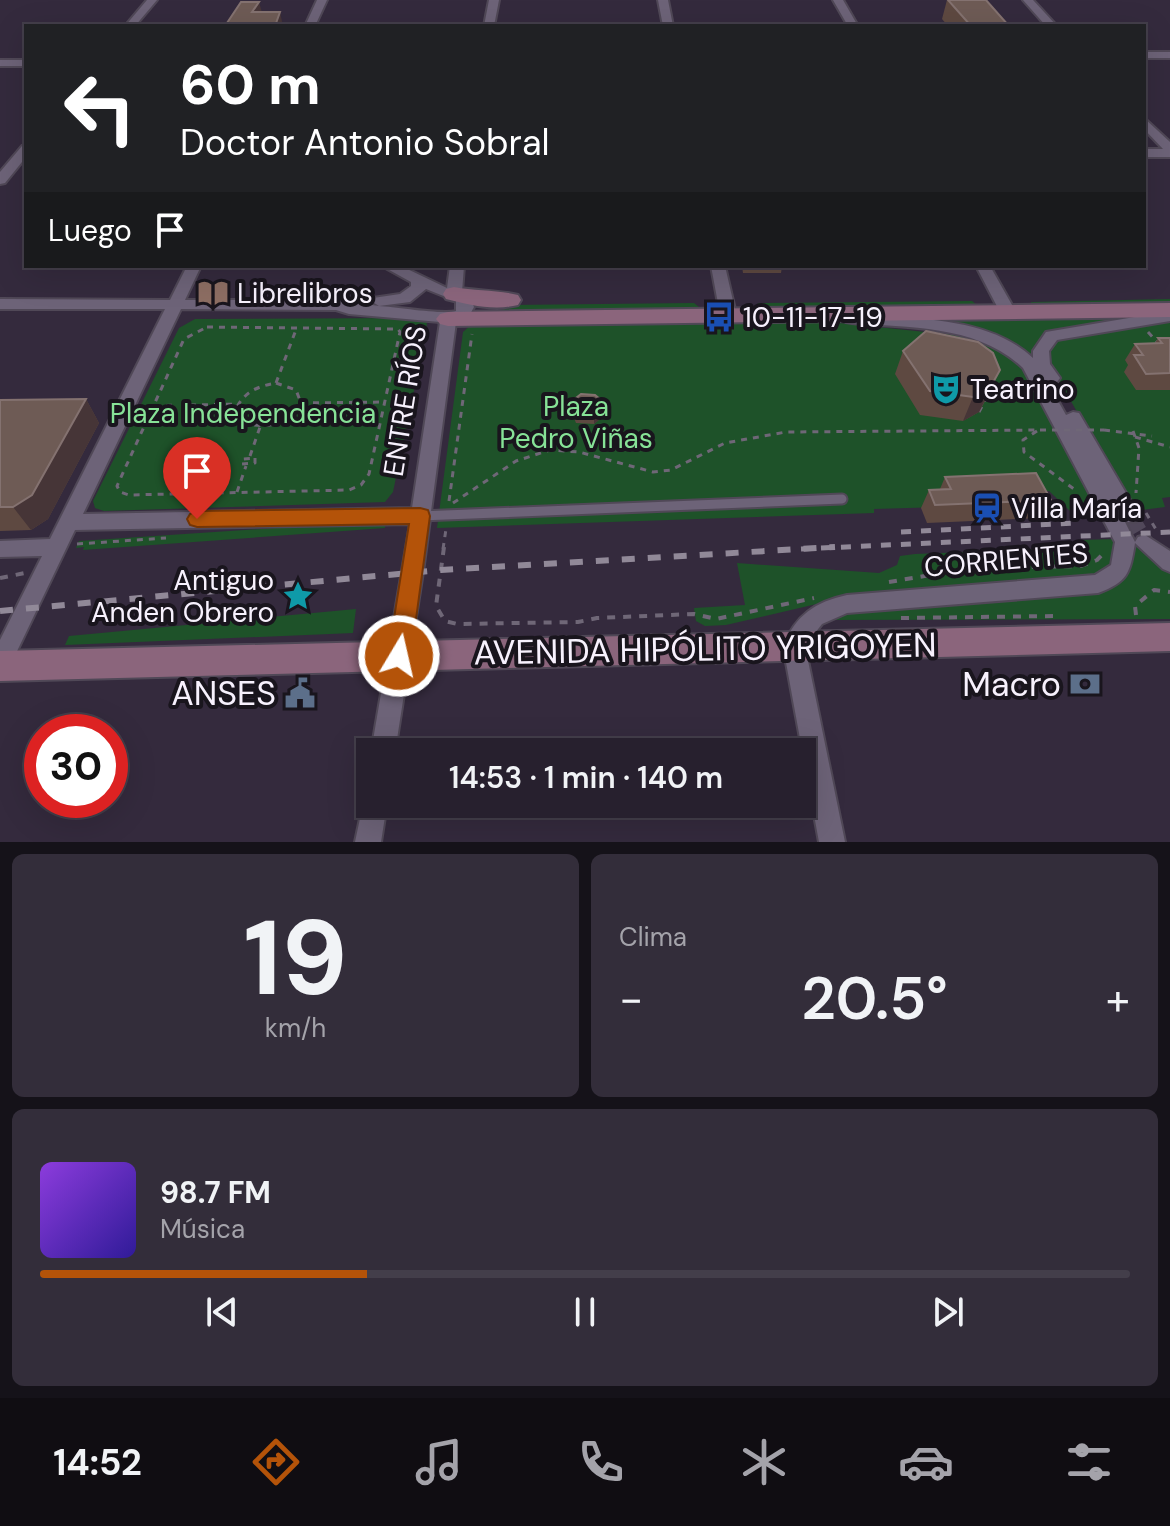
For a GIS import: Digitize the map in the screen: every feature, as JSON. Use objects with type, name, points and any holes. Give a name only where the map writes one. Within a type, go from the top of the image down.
[{"type":"main road","points":[[451,294],[483,300],[727,306],[810,313],[1170,294]]},
{"type":"main road","points":[[438,316],[727,306],[1004,304],[1170,310]]},
{"type":"main road","name":"AVENIDA HIPÓLITO YRIGOYEN","points":[[0,664],[1170,637]]},
{"type":"street","points":[[132,24],[152,0]]},
{"type":"street","points":[[311,24],[322,0]]},
{"type":"street","points":[[489,24],[494,0]]},
{"type":"street","points":[[663,0],[668,24]]},
{"type":"street","points":[[838,0],[852,24]]},
{"type":"street","points":[[1028,0],[1050,24]]},
{"type":"street","points":[[1146,55],[1170,55]]},
{"type":"street","points":[[0,63],[24,63]]},
{"type":"street","points":[[1146,124],[1170,151]]},
{"type":"street","points":[[1146,153],[1170,151]]},
{"type":"street","points":[[0,180],[14,163]]},
{"type":"street","points":[[0,664],[47,567],[64,546],[70,522],[179,303],[193,268]]},
{"type":"street","points":[[393,268],[451,294]]},
{"type":"street","name":"ENTRE RÍOS","points":[[385,738],[420,516],[438,316],[462,314],[466,307],[463,298],[451,294],[457,268]]},
{"type":"street","points":[[718,268],[727,306]]},
{"type":"street","points":[[984,268],[1004,304]]},
{"type":"street","points":[[0,304],[337,305],[404,299],[418,290],[418,281]]},
{"type":"street","points":[[337,305],[349,309],[438,316]]},
{"type":"street","name":"CORRIENTES","points":[[794,646],[799,631],[828,608],[865,601],[1098,584],[1116,575],[1126,549],[1114,517],[1030,365],[1015,349],[994,338],[970,332],[810,313]]},
{"type":"street","points":[[1136,511],[1042,364],[1041,351],[1047,340],[1058,334],[1170,316]]},
{"type":"street","points":[[70,522],[420,516]]},
{"type":"street","points":[[1153,540],[1170,563]]},
{"type":"street","points":[[0,549],[64,546]]},
{"type":"street","points":[[794,646],[832,842]]},
{"type":"street","points":[[368,842],[372,818]]},
{"type":"lane","points":[[420,516],[447,510],[842,499]]},
{"type":"path","points":[[207,327],[398,329],[400,332],[384,402],[369,474],[361,485],[349,490],[129,495],[120,492],[117,486],[184,339],[207,327]]},
{"type":"path","points":[[276,383],[297,327]]},
{"type":"path","points":[[480,328],[472,336],[447,510],[436,606],[445,621],[578,622],[597,618],[694,614],[716,619],[819,597]]},
{"type":"path","points":[[1146,329],[1161,346]]},
{"type":"path","points":[[276,383],[296,390],[301,403],[291,417],[260,427],[242,422],[237,416],[238,404],[252,390],[276,383]]},
{"type":"path","points":[[982,392],[977,410],[984,402],[986,385]]},
{"type":"path","points":[[301,403],[384,402]]},
{"type":"path","points":[[190,405],[238,404]]},
{"type":"path","points":[[154,406],[178,405]]},
{"type":"path","points":[[246,466],[242,461],[250,456],[260,427]]},
{"type":"path","points":[[447,510],[500,470],[550,450],[579,452],[653,472],[671,470],[725,443],[786,432],[1104,430],[1152,436]]},
{"type":"path","points":[[1134,434],[1170,447]]},
{"type":"path","points":[[1134,434],[1139,448],[1136,494]]},
{"type":"path","points":[[237,492],[246,466],[256,461],[250,456]]},
{"type":"path","points":[[1136,511],[1153,540]]},
{"type":"path","points":[[64,546],[181,537]]},
{"type":"path","points":[[0,578],[47,567]]},
{"type":"green space","points":[[1170,299],[1170,305],[1032,305],[1031,302]]},
{"type":"green space","points":[[972,301],[977,305],[975,307],[761,309],[756,305],[759,303]]},
{"type":"green space","points":[[694,303],[699,307],[695,310],[502,312],[503,305]]},
{"type":"green space","points":[[1149,316],[1056,330],[1039,340],[1035,358],[1018,346],[985,331],[894,320]]},
{"type":"green space","name":"Plaza Independencia","points":[[420,318],[427,322],[426,332],[393,492],[385,502],[104,511],[95,508],[93,501],[179,328],[195,319]]},
{"type":"green space","name":"Plaza Pedro Viñas","points":[[800,319],[974,337],[1020,360],[1103,511],[1071,512],[1049,491],[1026,491],[942,507],[874,509],[874,513],[437,528],[463,332],[472,324]]},
{"type":"green space","points":[[1170,320],[1170,497],[1162,498],[1165,507],[1134,511],[1049,363],[1047,351],[1059,338]]},
{"type":"green space","points":[[397,520],[397,524],[385,525],[385,528],[83,550],[84,547],[76,548],[79,541]]},
{"type":"green space","points":[[1116,539],[1115,562],[1101,576],[838,599],[726,625],[705,626],[696,621],[694,608],[745,605],[737,563],[879,573],[897,565],[900,556],[1066,548],[1081,540]]},
{"type":"green space","points":[[1133,542],[1170,570],[1170,619],[826,620],[834,614],[1081,592],[1129,569]]},
{"type":"green space","points":[[356,609],[353,633],[65,645],[69,636]]},
{"type":"building","points":[[948,0],[986,0],[1007,24],[969,24]]},
{"type":"building","points":[[241,2],[259,2],[252,12],[280,12],[276,24],[226,24]]},
{"type":"building","points":[[926,331],[978,342],[993,353],[1000,370],[990,388],[973,397],[930,391],[903,351]]},
{"type":"building","points":[[1158,338],[1170,338],[1170,373],[1146,374],[1134,355],[1143,355],[1135,344],[1162,343]]},
{"type":"building","points":[[581,394],[595,395],[601,400],[600,407],[594,412],[576,411],[572,401]]},
{"type":"building","points":[[86,399],[32,495],[13,507],[0,507],[0,400]]},
{"type":"building","points":[[1036,473],[1051,500],[935,505],[929,490],[951,489],[945,477]]},
{"type":"tunnel","points":[[1129,516],[1145,543]]},
{"type":"railway","points":[[901,532],[1077,523]]},
{"type":"railway","points":[[801,549],[1170,532]]},
{"type":"railway","points":[[0,611],[441,570],[835,547]]},
{"type":"place","name":"Librelibros","points":[[213,293]]},
{"type":"place","name":"10-11-17-19","points":[[719,317]]},
{"type":"place","name":"Teatrino","points":[[946,389]]},
{"type":"place","name":"Villa María","points":[[987,508]]},
{"type":"place","name":"Antiguo Anden Obrero","points":[[298,596]]},
{"type":"place","name":"Macro","points":[[1085,684]]},
{"type":"place","name":"ANSES","points":[[300,693]]},
{"type":"route","points":[[197,519],[420,516],[399,656]]}]
